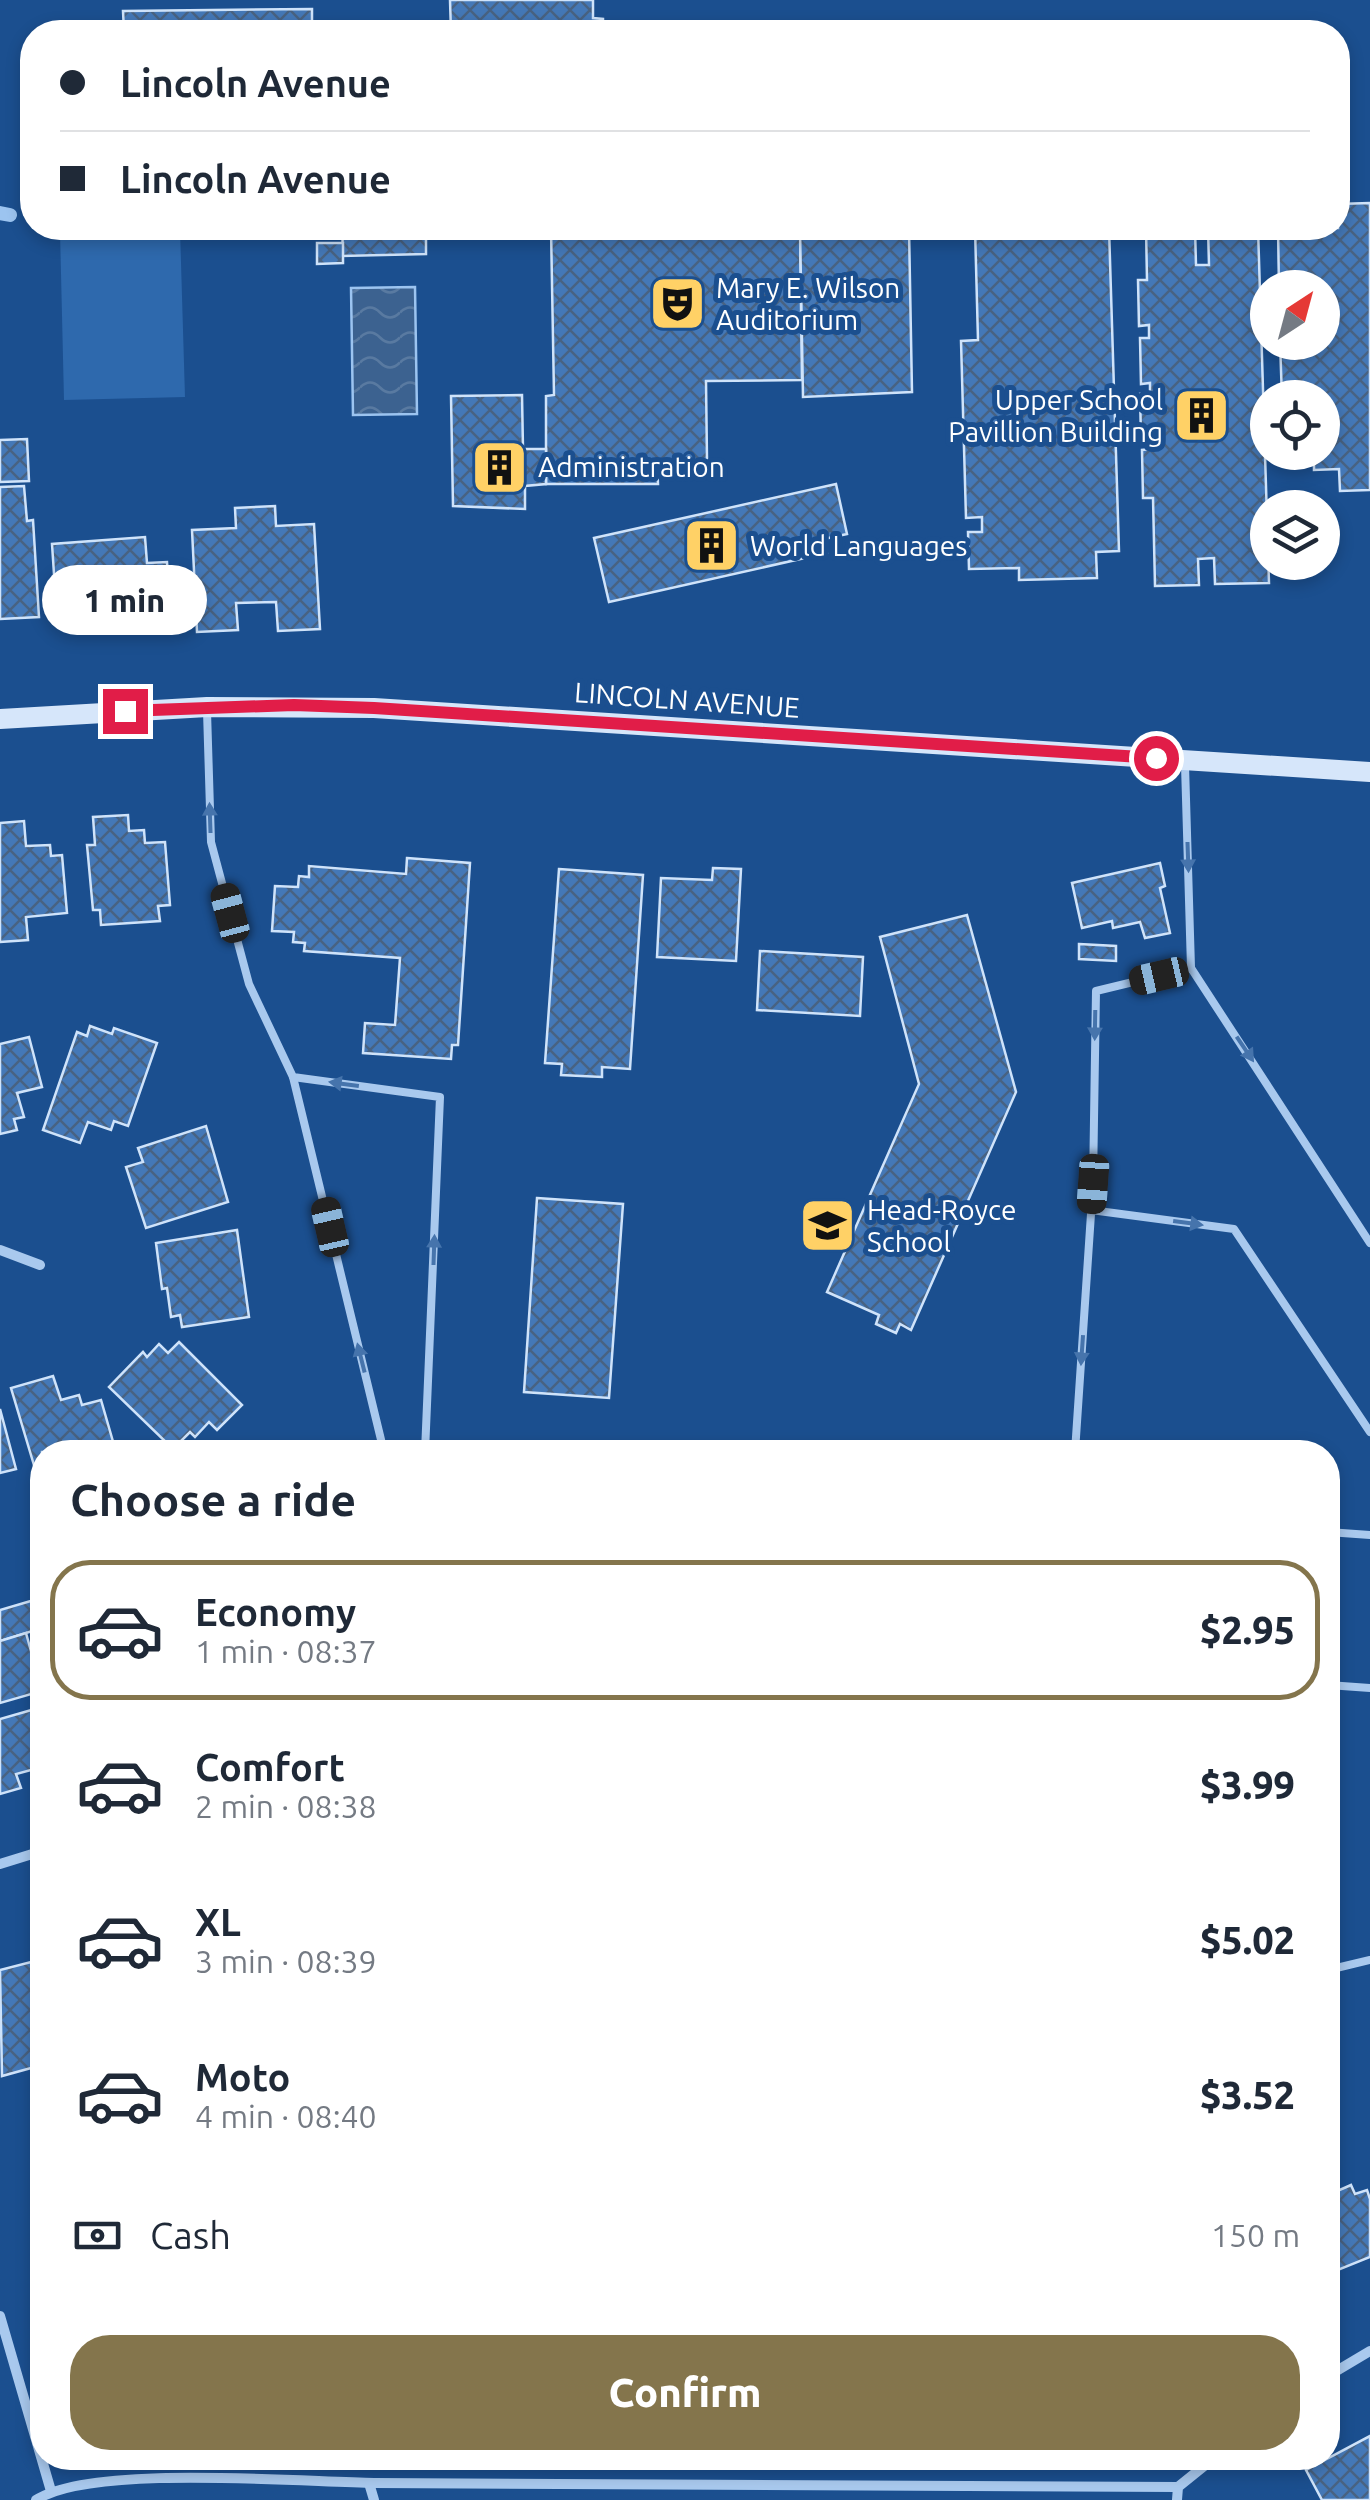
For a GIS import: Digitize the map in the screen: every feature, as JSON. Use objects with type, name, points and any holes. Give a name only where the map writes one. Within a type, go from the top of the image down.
[{"type":"main road","name":"LINCOLN AVENUE","points":[[0,719],[206,707],[374,708],[1370,772]]},
{"type":"street","points":[[0,1250],[40,1266]]},
{"type":"street","points":[[0,1864],[30,1855]]},
{"type":"street","points":[[0,2316],[30,2418]]},
{"type":"street","points":[[1340,2369],[1370,2351]]},
{"type":"street","points":[[45,2470],[51,2490]]},
{"type":"street","points":[[36,2500],[51,2490],[138,2478],[1178,2487],[1199,2470]]},
{"type":"street","points":[[370,2483],[374,2500]]},
{"type":"street","points":[[1177,2500],[1178,2487]]},
{"type":"lane","points":[[206,707],[211,842],[248,984],[294,1077],[381,1440]]},
{"type":"lane","points":[[1185,760],[1191,968],[1370,1243]]},
{"type":"lane","points":[[1076,1440],[1091,1210],[1096,990],[1191,968]]},
{"type":"lane","points":[[294,1077],[440,1098],[426,1440]]},
{"type":"lane","points":[[1091,1210],[1234,1229],[1370,1432]]},
{"type":"lane","points":[[1340,1533],[1370,1536]]},
{"type":"lane","points":[[1340,1686],[1370,1688]]},
{"type":"lane","points":[[1340,1967],[1370,1960]]},
{"type":"shaded area","points":[[60,240],[180,240],[185,397],[64,400]]},
{"type":"water","points":[[415,287],[417,414],[353,415],[351,288]]},
{"type":"building","points":[[450,0],[593,0],[593,18],[603,19],[603,20],[451,20]]},
{"type":"building","points":[[312,9],[312,20],[123,20],[123,11]]},
{"type":"building","points":[[1370,203],[1370,490],[1340,491],[1340,380],[1281,380],[1281,360],[1340,360],[1340,270],[1279,270],[1278,240],[1350,240],[1350,204]]},
{"type":"building","points":[[343,240],[426,240],[426,254],[342,256]]},
{"type":"building","name":"Mary E. Wilson Auditorium","points":[[551,240],[800,240],[802,380],[706,381],[707,460],[657,460],[658,484],[546,484],[546,396],[554,395]]},
{"type":"building","points":[[800,240],[909,240],[912,392],[803,397]]},
{"type":"building","points":[[975,240],[1109,240],[1119,551],[1096,552],[1097,578],[1019,580],[1019,568],[969,569],[968,532],[982,532],[982,517],[966,518],[961,341],[978,340]]},
{"type":"building","name":"Upper School Pavillion Building","points":[[1146,240],[1195,240],[1196,265],[1209,265],[1208,240],[1258,240],[1259,270],[1250,270],[1250,360],[1262,360],[1263,380],[1250,380],[1250,470],[1265,470],[1266,490],[1250,490],[1250,580],[1269,583],[1215,584],[1214,558],[1198,559],[1199,585],[1155,586],[1153,498],[1143,498],[1142,450],[1152,449],[1151,438],[1141,438],[1140,394],[1150,393],[1150,383],[1141,384],[1140,338],[1149,338],[1149,325],[1139,326],[1138,280],[1147,280]]},
{"type":"building","points":[[317,243],[343,243],[343,263],[317,264]]},
{"type":"building","name":"Administration","points":[[522,395],[523,449],[546,449],[546,484],[525,486],[525,509],[453,506],[451,396]]},
{"type":"building","points":[[27,439],[29,481],[0,482],[0,440]]},
{"type":"building","name":"World Languages","points":[[836,484],[847,534],[824,539],[827,553],[609,602],[594,538]]},
{"type":"building","points":[[24,486],[27,521],[33,520],[39,617],[0,619],[0,487]]},
{"type":"building","points":[[275,506],[276,526],[314,524],[320,629],[278,631],[276,602],[236,603],[238,630],[197,632],[192,530],[236,528],[235,508]]},
{"type":"building","points":[[145,537],[147,563],[167,562],[170,608],[74,613],[72,588],[55,589],[52,544]]},
{"type":"building","points":[[128,815],[129,831],[144,830],[145,843],[165,842],[170,905],[158,906],[160,921],[101,925],[100,910],[93,910],[87,845],[95,845],[93,817]]},
{"type":"building","points":[[24,821],[26,846],[50,845],[51,856],[62,855],[67,913],[26,917],[28,940],[0,942],[0,823]]},
{"type":"building","points":[[407,858],[470,863],[458,1045],[452,1045],[451,1059],[363,1053],[365,1023],[395,1025],[400,958],[304,951],[305,943],[293,942],[294,932],[272,931],[275,886],[298,887],[299,876],[309,877],[309,866],[406,874]]},
{"type":"building","points":[[1160,863],[1165,886],[1160,888],[1170,933],[1145,938],[1140,922],[1113,928],[1112,921],[1082,928],[1072,883]]},
{"type":"building","points":[[713,868],[741,869],[736,961],[657,957],[661,878],[712,880]]},
{"type":"building","points":[[559,869],[643,875],[630,1069],[602,1067],[602,1077],[561,1075],[562,1064],[545,1063]]},
{"type":"building","points":[[967,915],[1016,1092],[911,1330],[900,1324],[896,1333],[876,1324],[879,1315],[827,1292],[919,1084],[880,937]]},
{"type":"building","points":[[1079,944],[1116,946],[1116,961],[1079,959]]},
{"type":"building","points":[[760,951],[863,957],[860,1016],[757,1010]]},
{"type":"building","points":[[90,1026],[112,1034],[114,1028],[157,1043],[128,1126],[114,1121],[111,1130],[88,1122],[80,1143],[43,1130],[77,1032],[87,1036]]},
{"type":"building","points":[[29,1037],[42,1087],[17,1093],[24,1117],[14,1119],[17,1130],[0,1134],[0,1044]]},
{"type":"building","points":[[206,1126],[228,1202],[146,1228],[126,1167],[143,1162],[138,1148]]},
{"type":"building","points":[[537,1198],[623,1204],[609,1398],[524,1392]]},
{"type":"building","points":[[237,1230],[249,1317],[182,1327],[180,1315],[171,1317],[167,1288],[162,1289],[156,1243]]},
{"type":"building","points":[[179,1342],[242,1405],[217,1430],[209,1422],[195,1437],[190,1432],[182,1440],[164,1440],[109,1387],[143,1352],[147,1357],[159,1344],[168,1353]]},
{"type":"building","points":[[53,1376],[61,1400],[79,1395],[82,1405],[101,1400],[113,1440],[30,1440],[30,1452],[11,1388]]},
{"type":"building","points":[[0,1409],[16,1469],[0,1473]]},
{"type":"building","points":[[30,1601],[30,1632],[0,1641],[0,1610]]},
{"type":"building","points":[[26,1633],[30,1648],[30,1694],[0,1703],[0,1641]]},
{"type":"building","points":[[30,1710],[30,1770],[16,1774],[21,1788],[0,1794],[0,1719]]},
{"type":"building","points":[[30,1962],[30,2068],[2,2076],[0,1970]]},
{"type":"building","points":[[1351,2185],[1355,2194],[1367,2190],[1370,2257],[1340,2269],[1340,2190]]},
{"type":"building","points":[[1370,2436],[1370,2500],[1322,2500],[1306,2470],[1340,2470],[1340,2452]]},
{"type":"waterway","points":[[0,213],[10,215]]},
{"type":"place","name":"Mary E. Wilson Auditorium","points":[[677,304]]},
{"type":"place","name":"Upper School Pavillion Building","points":[[1202,416]]},
{"type":"place","name":"Administration","points":[[499,467]]},
{"type":"place","name":"World Languages","points":[[711,546]]},
{"type":"place","name":"Head-Royce School","points":[[828,1226]]},
{"type":"route","points":[[125,711],[294,705],[374,708],[1156,758]]}]
